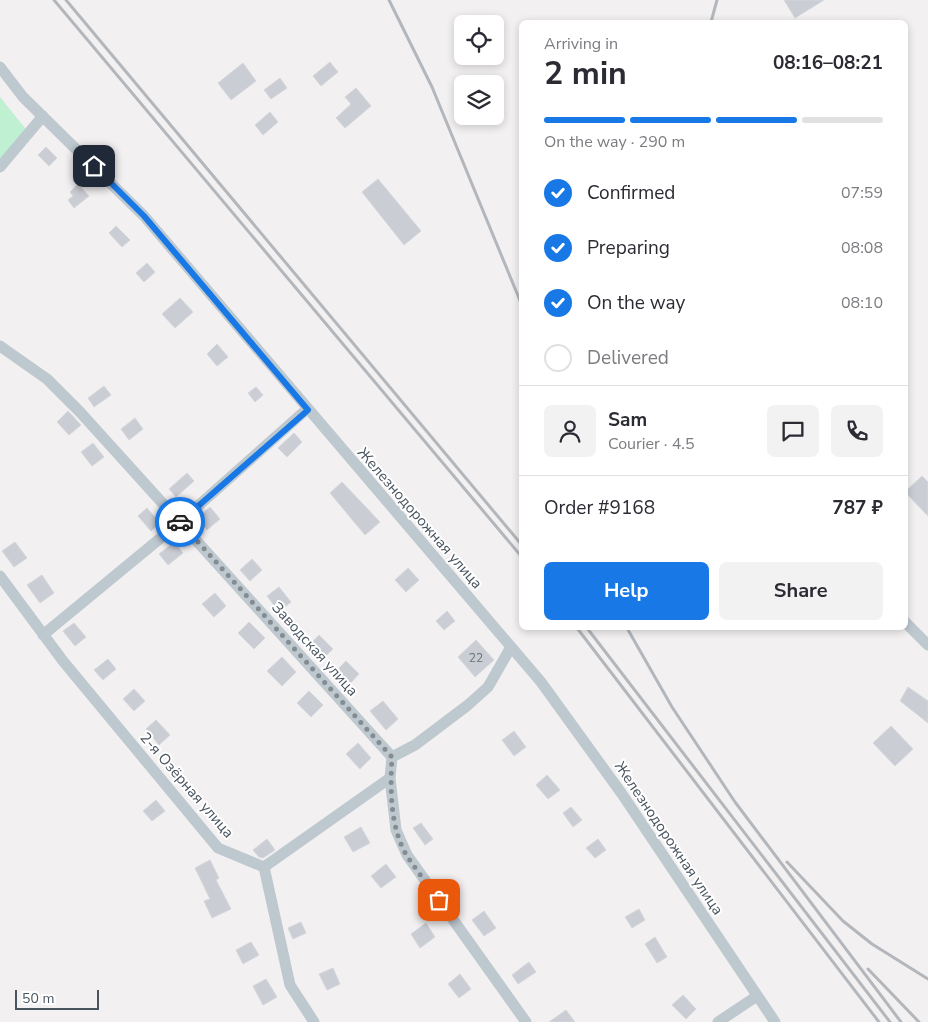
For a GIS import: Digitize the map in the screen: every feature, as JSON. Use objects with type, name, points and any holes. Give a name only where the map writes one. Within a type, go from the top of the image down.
[{"type":"street","name":"Железнодорожная улица","points":[[0,66],[23,97],[144,216],[540,682],[622,794],[775,1022]]},
{"type":"street","points":[[0,167],[43,116]]},
{"type":"street","name":"Заводская улица","points":[[0,346],[47,379],[80,412],[392,757]]},
{"type":"street","points":[[43,635],[180,522],[308,410]]},
{"type":"street","name":"2-я Озёрная улица","points":[[0,576],[63,661],[218,848],[264,867]]},
{"type":"street","points":[[908,625],[928,645]]},
{"type":"street","points":[[511,648],[488,687],[468,705],[415,745],[392,757],[390,778],[396,830],[406,855],[526,1022]]},
{"type":"street","points":[[314,1022],[290,985],[264,867],[390,778]]},
{"type":"street","points":[[718,1022],[757,996]]},
{"type":"green space","points":[[0,97],[29,133],[0,161]]},
{"type":"building","points":[[784,0],[824,0],[795,18]]},
{"type":"building","points":[[330,62],[338,72],[321,86],[313,76]]},
{"type":"building","points":[[243,63],[256,81],[231,100],[218,83]]},
{"type":"building","points":[[280,78],[287,88],[271,99],[264,90]]},
{"type":"building","points":[[356,88],[371,106],[345,128],[336,118],[351,104],[345,97]]},
{"type":"building","points":[[270,112],[278,122],[263,135],[255,125]]},
{"type":"building","points":[[46,147],[57,158],[49,166],[38,155]]},
{"type":"building","points":[[378,179],[421,231],[404,245],[362,192]]},
{"type":"building","points":[[78,184],[89,196],[74,208],[68,200],[73,196],[70,192]]},
{"type":"building","points":[[116,226],[130,240],[122,247],[109,233]]},
{"type":"building","points":[[147,263],[155,272],[144,282],[136,273]]},
{"type":"building","points":[[180,298],[193,312],[175,328],[162,314]]},
{"type":"building","points":[[217,344],[228,357],[217,366],[207,354]]},
{"type":"building","points":[[104,386],[111,395],[94,407],[88,398]]},
{"type":"building","points":[[256,387],[263,395],[255,402],[248,393]]},
{"type":"building","points":[[68,411],[81,425],[69,435],[57,422]]},
{"type":"building","points":[[135,418],[143,429],[129,440],[121,429]]},
{"type":"building","points":[[294,433],[302,442],[287,457],[278,448]]},
{"type":"building","points":[[93,443],[104,457],[92,466],[81,452]]},
{"type":"building","points":[[187,473],[194,481],[176,497],[169,489]]},
{"type":"building","points":[[922,476],[928,482],[928,516],[908,495],[908,489]]},
{"type":"building","points":[[342,482],[380,522],[365,535],[330,493]]},
{"type":"building","points":[[210,507],[220,519],[207,530],[197,518]]},
{"type":"building","points":[[147,508],[160,523],[151,531],[138,516]]},
{"type":"building","points":[[15,542],[27,558],[14,567],[2,551]]},
{"type":"building","points":[[174,542],[183,553],[168,565],[159,554]]},
{"type":"building","points":[[252,559],[262,570],[250,581],[240,570]]},
{"type":"building","points":[[408,568],[419,580],[406,592],[395,580]]},
{"type":"building","points":[[42,575],[54,593],[40,603],[27,585]]},
{"type":"building","points":[[279,587],[291,602],[279,612],[267,596]]},
{"type":"building","points":[[215,593],[226,606],[214,617],[202,604]]},
{"type":"building","points":[[447,611],[455,621],[444,630],[436,621]]},
{"type":"building","points":[[249,622],[265,638],[254,649],[238,633]]},
{"type":"building","points":[[74,623],[86,637],[75,646],[63,631]]},
{"type":"building","points":[[319,635],[333,649],[321,660],[307,647]]},
{"type":"building","points":[[476,640],[494,660],[475,677],[458,657]]},
{"type":"building","points":[[282,657],[296,672],[282,686],[267,671]]},
{"type":"building","points":[[108,659],[116,669],[103,680],[94,670]]},
{"type":"building","points":[[346,661],[359,674],[347,687],[333,674]]},
{"type":"building","points":[[908,687],[928,701],[928,723],[900,701]]},
{"type":"building","points":[[134,689],[145,701],[134,711],[123,699]]},
{"type":"building","points":[[309,691],[323,705],[311,717],[297,703]]},
{"type":"building","points":[[383,701],[398,719],[386,730],[370,711]]},
{"type":"building","points":[[156,720],[170,735],[159,745],[146,729]]},
{"type":"building","points":[[891,726],[913,749],[895,766],[873,743]]},
{"type":"building","points":[[514,731],[526,747],[514,756],[502,740]]},
{"type":"building","points":[[358,743],[371,758],[360,769],[346,754]]},
{"type":"building","points":[[547,775],[560,790],[548,799],[536,785]]},
{"type":"building","points":[[156,800],[165,811],[152,821],[143,811]]},
{"type":"building","points":[[571,807],[582,820],[573,827],[563,813]]},
{"type":"building","points":[[421,823],[433,839],[425,845],[413,828]]},
{"type":"building","points":[[361,827],[370,843],[353,852],[344,837]]},
{"type":"building","points":[[267,839],[275,850],[263,858],[259,857],[253,850]]},
{"type":"building","points":[[598,839],[606,850],[595,858],[586,848]]},
{"type":"building","points":[[210,860],[219,878],[216,880],[231,909],[212,918],[204,901],[210,899],[195,868]]},
{"type":"building","points":[[386,864],[396,877],[381,888],[371,876]]},
{"type":"building","points":[[639,909],[645,920],[632,928],[625,917]]},
{"type":"building","points":[[484,911],[496,928],[484,936],[472,920]]},
{"type":"building","points":[[301,922],[306,933],[293,939],[288,928]]},
{"type":"building","points":[[426,923],[435,937],[420,948],[411,934]]},
{"type":"building","points":[[655,937],[667,957],[657,963],[645,944]]},
{"type":"building","points":[[251,942],[259,955],[243,964],[236,950]]},
{"type":"building","points":[[529,962],[536,972],[518,984],[512,975]]},
{"type":"building","points":[[333,968],[340,984],[327,990],[319,974]]},
{"type":"building","points":[[460,974],[471,989],[459,998],[448,984]]},
{"type":"building","points":[[266,979],[277,997],[263,1005],[253,986]]},
{"type":"building","points":[[683,995],[696,1009],[686,1019],[672,1005]]},
{"type":"building","points":[[566,1010],[575,1022],[549,1022]]},
{"type":"railway","points":[[54,0],[519,554]]},
{"type":"railway","points":[[66,0],[519,542]]},
{"type":"railway","points":[[389,0],[432,87],[519,298]]},
{"type":"railway","points":[[712,20],[717,0]]},
{"type":"railway","points":[[579,630],[879,1022]]},
{"type":"railway","points":[[589,630],[890,1022]]},
{"type":"railway","points":[[628,630],[672,707],[735,802],[901,1022]]},
{"type":"railway","points":[[787,862],[843,921],[872,944],[928,979]]},
{"type":"railway","points":[[868,969],[919,1022]]},
{"type":"way so far","points":[[180,522],[392,757],[390,778],[396,830],[406,855],[439,900]]},
{"type":"route","points":[[94,166],[144,216],[308,410],[180,522]]}]
